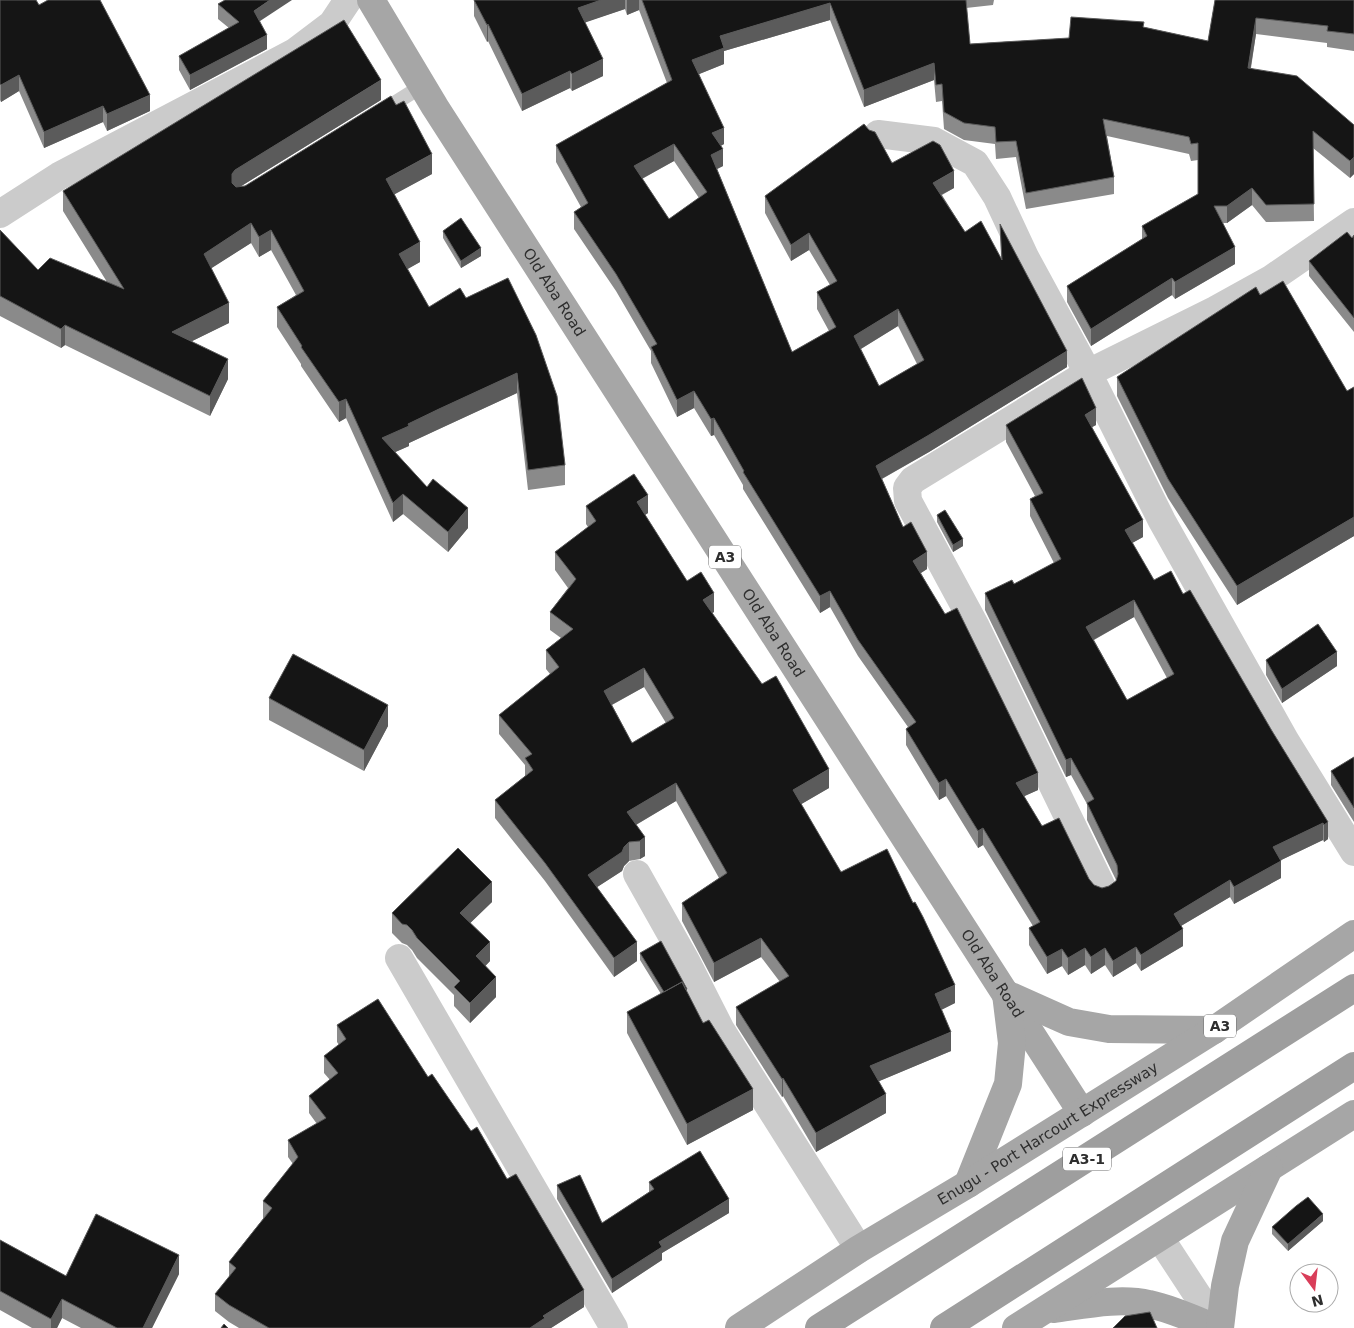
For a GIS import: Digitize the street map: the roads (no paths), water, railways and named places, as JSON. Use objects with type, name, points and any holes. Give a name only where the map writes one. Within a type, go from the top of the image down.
[{"type":"highway","name":"A3-1","points":[[819,1328],[1354,988]]},
{"type":"highway","points":[[944,1328],[1354,1066]]},
{"type":"main road","name":"Old Aba Road","points":[[372,0],[422,86],[1082,1113]]},
{"type":"main road","name":"Enugu - Port Harcourt Expressway","points":[[739,1328],[859,1249],[968,1184],[1214,1030],[1354,934]]},
{"type":"main road","points":[[1006,994],[1069,1022],[1109,1029],[1214,1030]]},
{"type":"main road","points":[[968,1184],[1008,1084],[1012,1043],[1006,994]]},
{"type":"main road","points":[[1016,1328],[1354,1114]]},
{"type":"main road","points":[[1046,1309],[1113,1302],[1148,1304],[1218,1328],[1235,1241],[1269,1168]]},
{"type":"street","points":[[0,214],[59,176],[295,52],[332,24],[348,0]]},
{"type":"street","points":[[878,134],[934,141],[974,163],[996,197],[1025,257],[1088,373],[1162,521],[1286,740],[1354,852]]},
{"type":"street","points":[[1103,889],[976,626],[908,501],[907,488],[913,480],[1088,373],[1215,310],[1271,279],[1354,222]]},
{"type":"street","points":[[637,874],[686,961],[721,1030],[859,1249]]},
{"type":"street","points":[[399,958],[614,1328]]},
{"type":"street","points":[[1160,1238],[1218,1328]]},
{"type":"lane","points":[[364,122],[422,86]]}]
